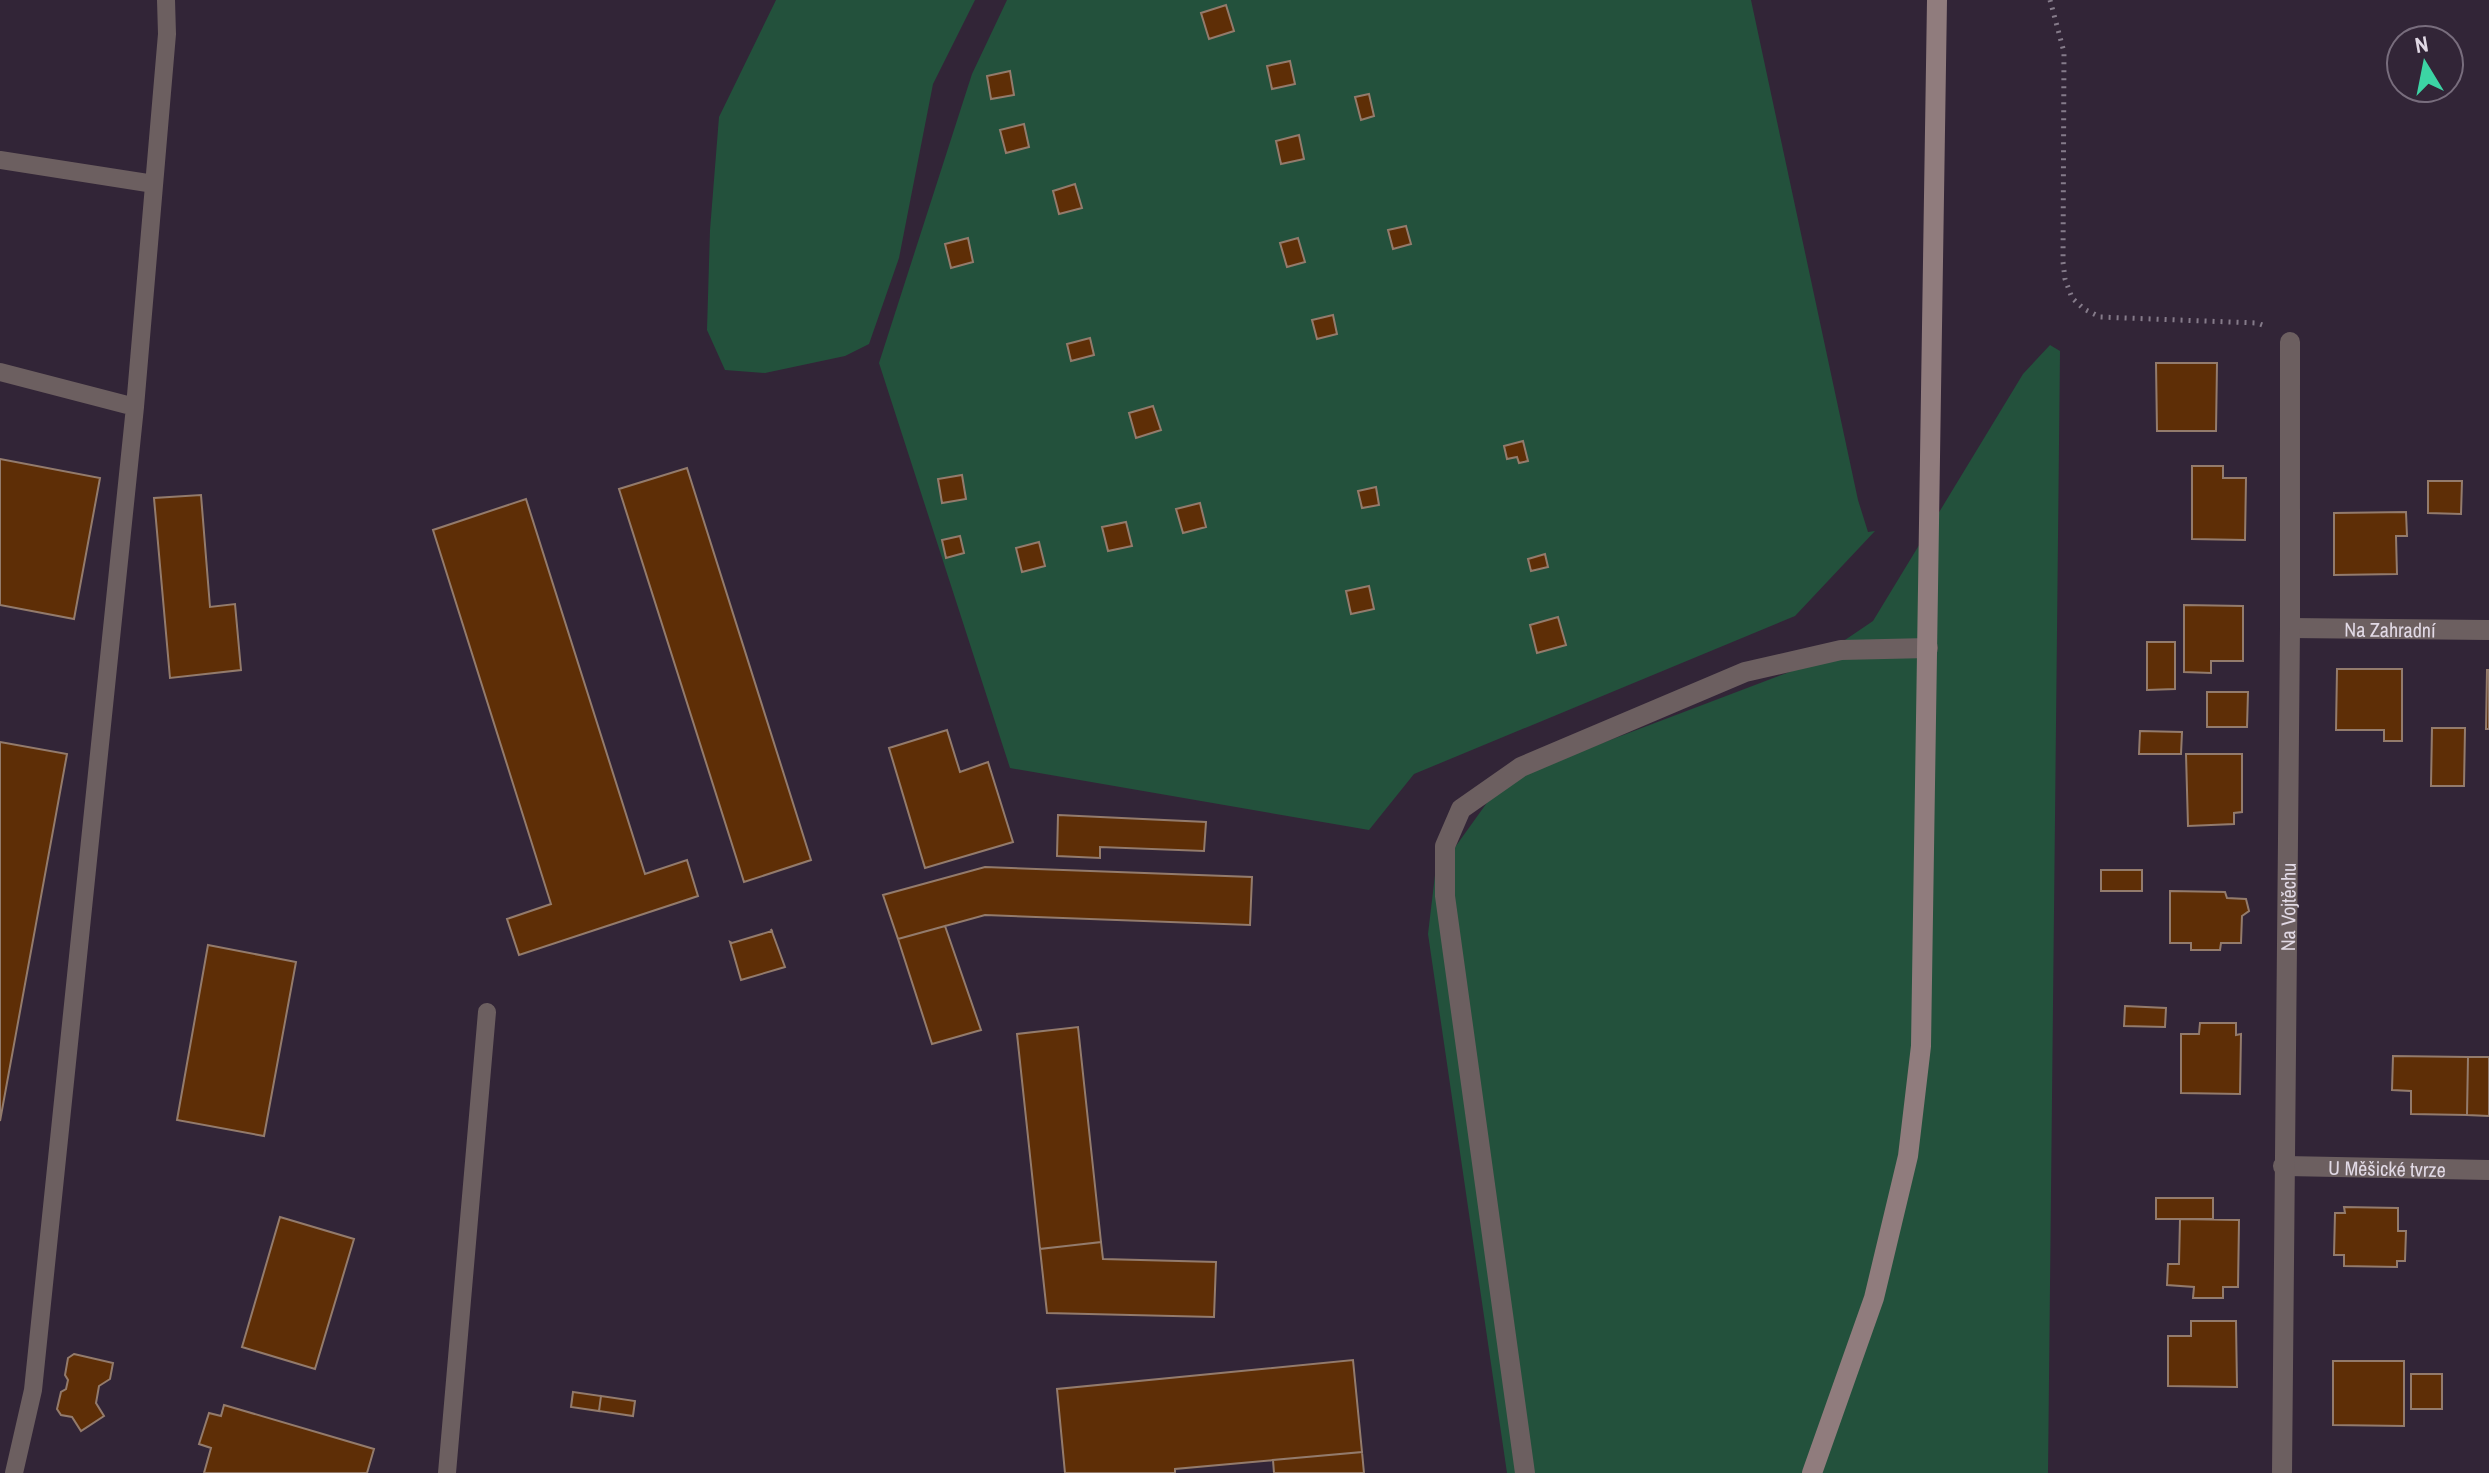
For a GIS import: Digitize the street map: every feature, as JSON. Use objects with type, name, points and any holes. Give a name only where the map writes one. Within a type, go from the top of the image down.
[{"type":"main road","points":[[1812,1473],[1874,1298],[1908,1156],[1921,1046],[1937,0]]},
{"type":"street","name":"Na Vojtěchu","points":[[2282,1473],[2290,342]]},
{"type":"street","name":"Na Zahradní","points":[[2290,628],[2489,630]]},
{"type":"street","points":[[1525,1473],[1445,896],[1445,846],[1461,809],[1521,767],[1745,672],[1841,650],[1928,648]]},
{"type":"street","name":"U Měšické tvrze","points":[[2283,1166],[2489,1170]]},
{"type":"lane","points":[[14,1473],[33,1390],[135,407],[167,34],[166,0]]},
{"type":"lane","points":[[0,160],[154,184]]},
{"type":"lane","points":[[0,372],[135,407]]},
{"type":"lane","points":[[447,1473],[487,1012]]},
{"type":"path","points":[[2050,0],[2064,52],[2063,262],[2067,288],[2072,298],[2100,317],[2257,323],[2281,329],[2290,342]]},
{"type":"green space","points":[[776,0],[975,0],[933,84],[899,258],[869,344],[845,356],[765,373],[725,370],[707,330],[710,230],[719,117]]},
{"type":"green space","points":[[1007,0],[1751,0],[1858,500],[1868,532],[1875,531],[1795,616],[1414,774],[1369,830],[1010,768],[879,363],[972,74]]},
{"type":"green space","points":[[2050,345],[2060,351],[2048,1473],[1507,1473],[1428,934],[1435,875],[1499,786],[1597,745],[1808,665],[1873,621],[2023,374]]},
{"type":"building","points":[[1226,5],[1234,31],[1209,39],[1201,13]]},
{"type":"building","points":[[1290,61],[1295,84],[1272,89],[1267,66]]},
{"type":"building","points":[[1010,71],[1014,95],[991,99],[987,76]]},
{"type":"building","points":[[1369,94],[1374,116],[1361,120],[1355,97]]},
{"type":"building","points":[[1024,124],[1029,147],[1006,153],[1000,130]]},
{"type":"building","points":[[1299,135],[1304,159],[1281,164],[1276,141]]},
{"type":"building","points":[[1075,184],[1082,208],[1059,214],[1053,191]]},
{"type":"building","points":[[1406,226],[1411,244],[1393,249],[1388,230]]},
{"type":"building","points":[[968,238],[973,262],[951,268],[945,244]]},
{"type":"building","points":[[1298,238],[1305,262],[1287,267],[1280,243]]},
{"type":"building","points":[[1333,315],[1337,334],[1317,339],[1312,320]]},
{"type":"building","points":[[1090,338],[1094,355],[1071,361],[1067,344]]},
{"type":"building","points":[[2156,363],[2217,363],[2216,431],[2157,431]]},
{"type":"building","points":[[1153,406],[1161,430],[1136,438],[1129,413]]},
{"type":"building","points":[[1523,441],[1528,461],[1519,463],[1517,457],[1507,459],[1504,446]]},
{"type":"building","points":[[0,459],[100,478],[74,619],[0,605]]},
{"type":"building","points":[[2192,466],[2223,466],[2223,478],[2246,478],[2245,540],[2192,539]]},
{"type":"building","points":[[687,468],[811,860],[744,882],[619,489]]},
{"type":"building","points":[[962,475],[966,499],[942,503],[938,479]]},
{"type":"building","points":[[2428,481],[2462,481],[2461,514],[2428,513]]},
{"type":"building","points":[[1376,487],[1379,505],[1362,508],[1358,491]]},
{"type":"building","points":[[201,495],[210,607],[235,604],[241,670],[170,678],[154,498]]},
{"type":"building","points":[[526,499],[645,874],[687,860],[698,896],[519,955],[507,919],[551,904],[433,530]]},
{"type":"building","points":[[1200,503],[1206,527],[1183,533],[1176,509]]},
{"type":"building","points":[[2406,512],[2407,536],[2396,536],[2397,574],[2334,575],[2334,513]]},
{"type":"building","points":[[1126,522],[1132,546],[1108,551],[1102,527]]},
{"type":"building","points":[[960,536],[964,553],[946,558],[942,540]]},
{"type":"building","points":[[1039,542],[1045,566],[1022,572],[1016,548]]},
{"type":"building","points":[[1545,554],[1548,567],[1531,571],[1528,559]]},
{"type":"building","points":[[1369,586],[1374,609],[1351,614],[1346,591]]},
{"type":"building","points":[[2184,605],[2243,606],[2243,661],[2211,661],[2211,673],[2184,672]]},
{"type":"building","points":[[1558,617],[1566,645],[1537,653],[1530,625]]},
{"type":"building","points":[[2147,642],[2175,642],[2175,689],[2147,690]]},
{"type":"building","points":[[2337,669],[2402,669],[2402,741],[2384,741],[2384,730],[2336,730]]},
{"type":"building","points":[[2489,670],[2489,729],[2486,729]]},
{"type":"building","points":[[2207,692],[2248,692],[2247,727],[2207,727]]},
{"type":"building","points":[[2432,728],[2465,728],[2464,786],[2431,786]]},
{"type":"building","points":[[947,730],[960,772],[988,762],[1013,842],[925,868],[889,748]]},
{"type":"building","points":[[2140,731],[2182,732],[2181,754],[2139,754]]},
{"type":"building","points":[[0,742],[67,754],[0,1121]]},
{"type":"building","points":[[2186,754],[2242,754],[2242,812],[2234,813],[2234,824],[2188,826]]},
{"type":"building","points":[[1058,815],[1206,822],[1204,851],[1100,847],[1100,858],[1057,856]]},
{"type":"building","points":[[985,867],[1252,877],[1250,925],[985,915],[898,939],[883,895]]},
{"type":"building","points":[[2101,870],[2142,870],[2142,891],[2101,891]]},
{"type":"building","points":[[2170,891],[2225,892],[2227,898],[2246,899],[2249,911],[2242,916],[2241,943],[2221,943],[2220,950],[2191,950],[2191,943],[2170,943]]},
{"type":"building","points":[[945,926],[981,1030],[932,1044],[898,939]]},
{"type":"building","points":[[772,931],[785,967],[741,980],[730,942]]},
{"type":"building","points":[[208,945],[296,962],[264,1136],[177,1120]]},
{"type":"building","points":[[2125,1006],[2166,1008],[2165,1027],[2124,1026]]},
{"type":"building","points":[[2200,1023],[2236,1023],[2236,1035],[2241,1034],[2240,1094],[2181,1093],[2181,1034],[2199,1034]]},
{"type":"building","points":[[1078,1027],[1101,1242],[1040,1249],[1017,1034]]},
{"type":"building","points":[[2393,1056],[2468,1057],[2467,1115],[2411,1114],[2411,1091],[2392,1090]]},
{"type":"building","points":[[2468,1057],[2489,1057],[2489,1116],[2467,1115]]},
{"type":"building","points":[[2156,1198],[2213,1198],[2213,1219],[2156,1219]]},
{"type":"building","points":[[2344,1207],[2398,1208],[2398,1231],[2406,1231],[2405,1261],[2397,1261],[2397,1267],[2344,1266],[2344,1255],[2334,1255],[2335,1213],[2345,1213]]},
{"type":"building","points":[[280,1217],[354,1239],[315,1369],[242,1347]]},
{"type":"building","points":[[2180,1219],[2239,1220],[2238,1287],[2223,1287],[2223,1298],[2193,1298],[2194,1287],[2167,1285],[2168,1264],[2179,1264]]},
{"type":"building","points":[[1101,1242],[1103,1259],[1216,1262],[1214,1317],[1047,1313],[1040,1249]]},
{"type":"building","points":[[2191,1321],[2236,1321],[2237,1387],[2168,1386],[2168,1336],[2191,1336]]},
{"type":"building","points":[[74,1354],[113,1363],[110,1379],[99,1386],[96,1403],[104,1416],[81,1431],[72,1417],[61,1415],[57,1409],[68,1380],[65,1375],[68,1358]]},
{"type":"building","points":[[1353,1360],[1362,1452],[1175,1469],[1175,1473],[1065,1473],[1057,1389]]},
{"type":"building","points":[[2333,1361],[2404,1361],[2404,1426],[2333,1425]]},
{"type":"building","points":[[2411,1374],[2442,1374],[2442,1409],[2411,1409]]},
{"type":"building","points":[[573,1392],[601,1396],[599,1411],[571,1407]]},
{"type":"building","points":[[601,1396],[635,1401],[633,1416],[599,1411]]},
{"type":"building","points":[[224,1405],[374,1449],[367,1473],[204,1473],[211,1448],[199,1444],[209,1413],[221,1416]]},
{"type":"building","points":[[1362,1452],[1364,1473],[1274,1473],[1273,1460]]}]
